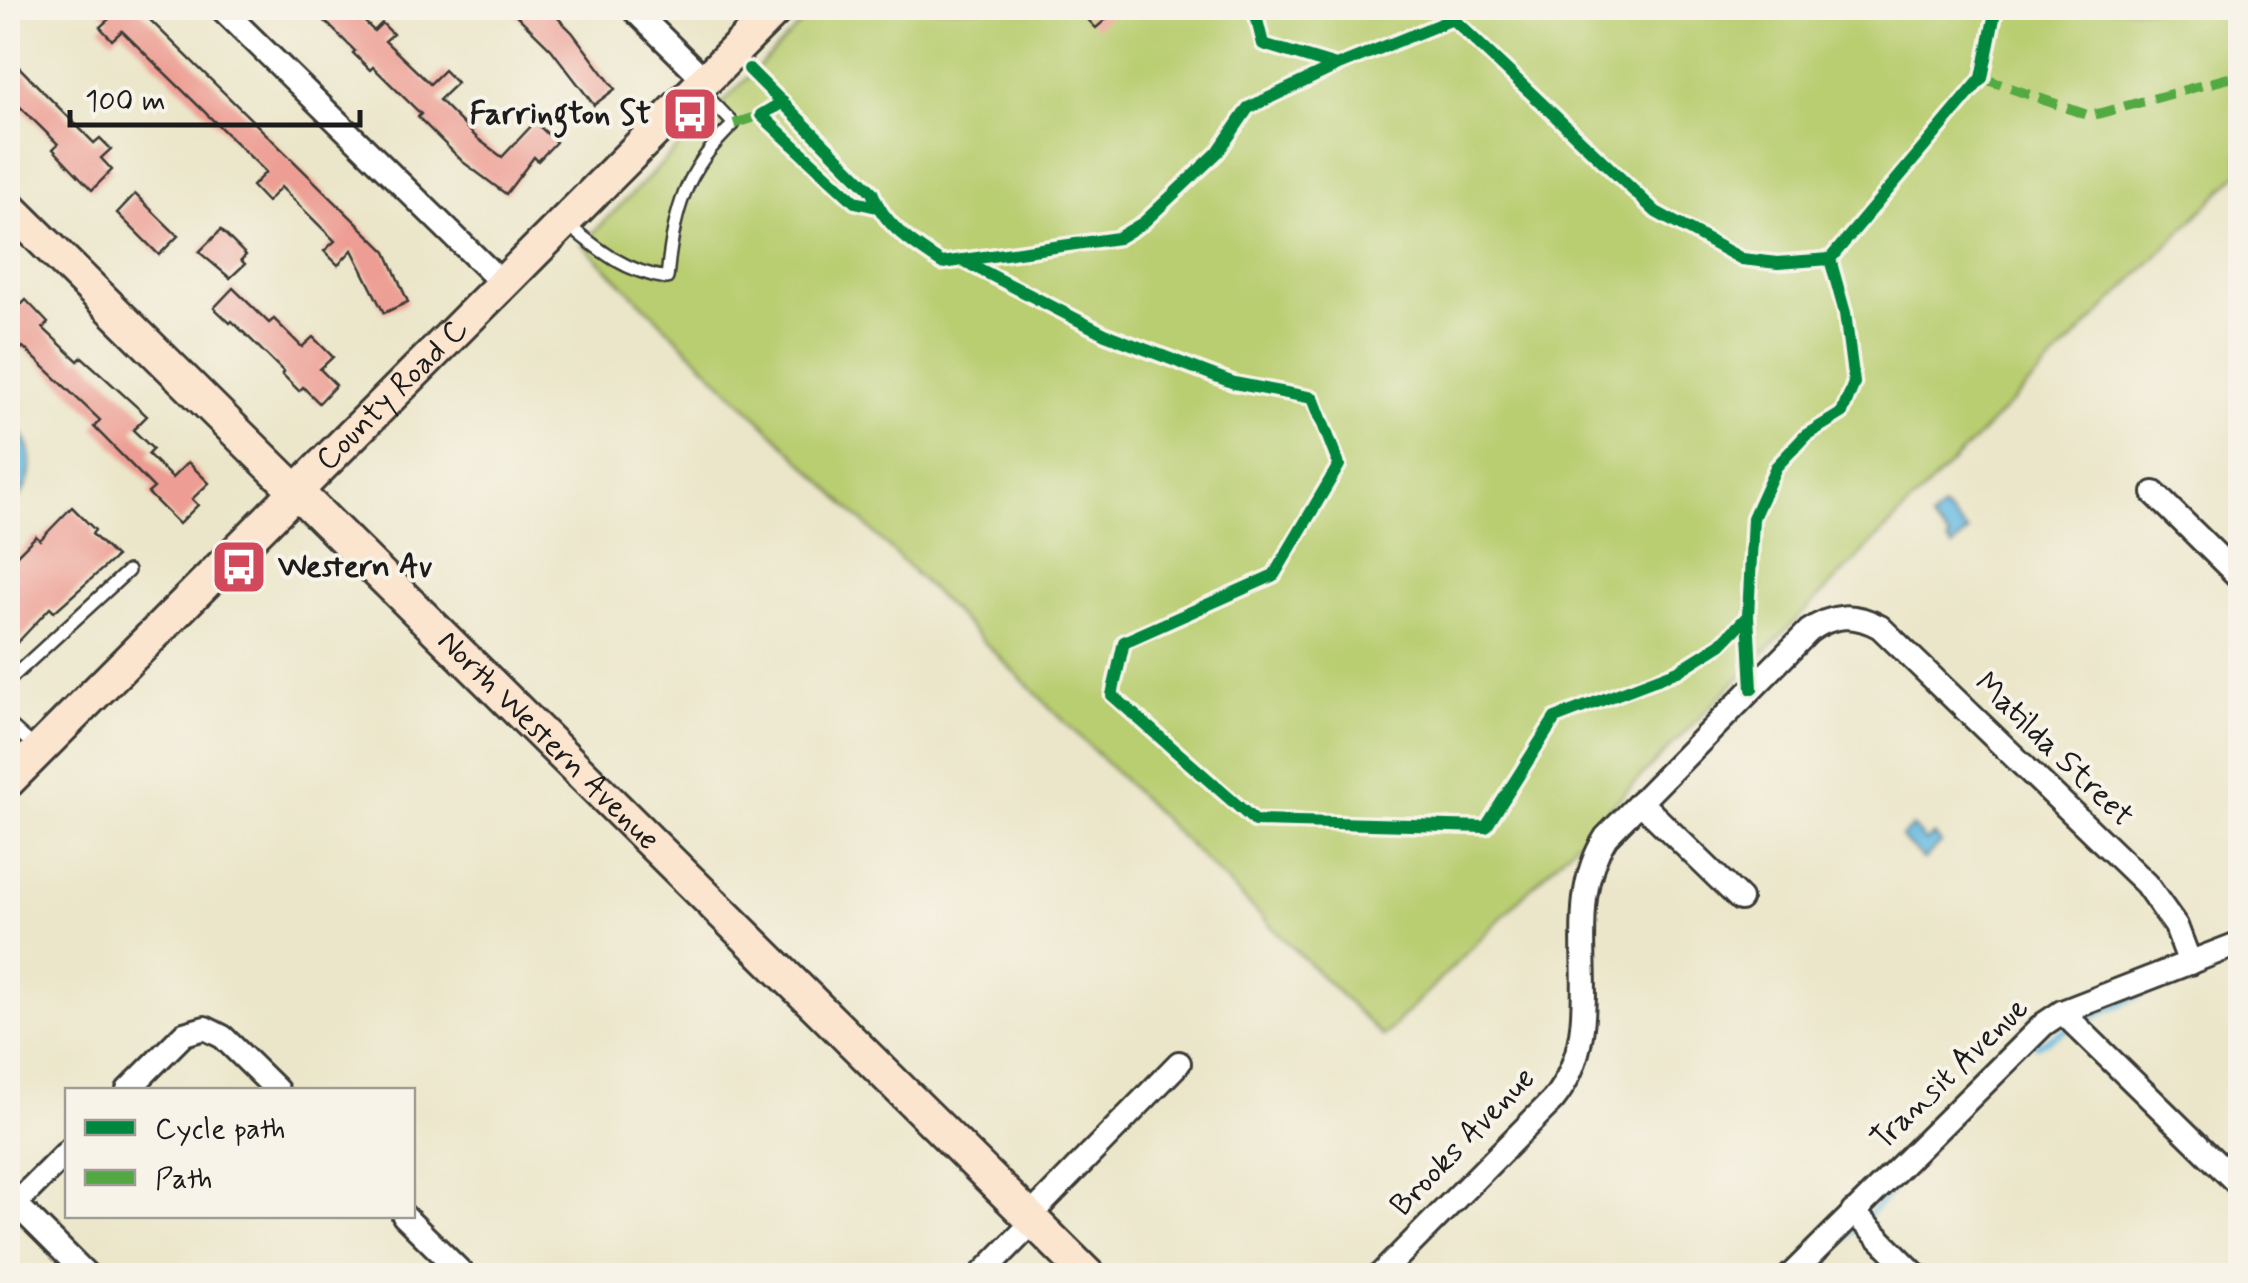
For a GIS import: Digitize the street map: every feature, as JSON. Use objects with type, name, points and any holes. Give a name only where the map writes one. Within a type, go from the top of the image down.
[{"type":"street","points":[[221,8],[503,284]]},
{"type":"street","points":[[632,8],[702,84]]},
{"type":"street","name":"County Road C","points":[[8,781],[777,8]]},
{"type":"street","name":"North Western Avenue","points":[[8,206],[1089,1276]]},
{"type":"street","points":[[2154,494],[2240,578]]},
{"type":"street","name":"Brooks Avenue","points":[[1380,1276],[1553,1100],[1574,1068],[1584,1025],[1585,887],[1592,859],[1606,836],[1809,630],[1842,616]]},
{"type":"street","name":"Matilda Street","points":[[1842,616],[1862,617],[1880,627],[2146,884],[2176,926],[2190,963]]},
{"type":"street","points":[[1640,802],[1740,899]]},
{"type":"street","name":"Transit Avenue","points":[[1790,1276],[2044,1024],[2062,1012],[2240,944]]},
{"type":"street","points":[[2062,1012],[2240,1186]]},
{"type":"street","points":[[130,1088],[184,1034],[205,1028],[223,1037],[275,1088]]},
{"type":"street","points":[[980,1276],[1178,1063]]},
{"type":"street","points":[[65,1155],[11,1200],[88,1276]]},
{"type":"street","points":[[1853,1212],[1917,1276]]},
{"type":"street","points":[[406,1218],[465,1276]]},
{"type":"lane","points":[[565,222],[629,270],[667,278],[672,232],[681,200],[709,147],[734,124],[702,84]]},
{"type":"lane","points":[[8,681],[128,571]]},
{"type":"lane","points":[[8,723],[38,750]]},
{"type":"green space","points":[[817,8],[2240,8],[2240,172],[1383,1037],[582,244]]},
{"type":"water","points":[[8,420],[26,441],[31,464],[25,488],[8,509]]},
{"type":"water","points":[[1943,508],[1968,532],[1953,547],[1931,520]]},
{"type":"water","points":[[1912,827],[1926,842],[1934,835],[1941,843],[1924,860],[1901,837]]},
{"type":"building","points":[[98,8],[138,8],[386,252],[408,302],[384,313],[352,250],[338,265],[324,251],[335,241],[281,187],[267,202],[252,186],[266,172],[122,31],[112,40],[100,27],[109,19]]},
{"type":"building","points":[[312,8],[351,8],[374,31],[382,23],[393,34],[385,41],[430,84],[444,70],[457,83],[439,100],[502,157],[535,122],[556,142],[538,161],[534,157],[506,194],[463,162],[418,117],[421,114],[373,67],[370,70]]},
{"type":"building","points":[[509,8],[548,8],[572,32],[615,89],[594,105],[551,49]]},
{"type":"building","points":[[1077,8],[1119,8],[1096,28]]},
{"type":"building","points":[[8,56],[94,143],[100,138],[111,149],[101,158],[112,170],[92,190],[53,149],[58,144],[8,95]]},
{"type":"building","points":[[135,194],[178,236],[159,255],[117,213]]},
{"type":"building","points":[[221,230],[246,255],[241,260],[245,264],[230,278],[199,252]]},
{"type":"building","points":[[233,288],[269,323],[274,319],[302,347],[313,337],[333,357],[320,369],[336,385],[319,403],[303,387],[299,391],[232,321],[214,308]]},
{"type":"building","points":[[8,297],[18,308],[26,300],[48,323],[43,328],[78,361],[82,357],[147,416],[133,430],[153,449],[148,454],[172,478],[188,462],[209,483],[192,499],[198,505],[179,524],[148,493],[154,488],[94,427],[100,420],[23,347],[17,353],[8,343]]},
{"type":"building","points":[[72,507],[116,557],[54,612],[50,608],[18,642],[8,632],[8,564],[36,536],[40,540]]},
{"type":"waterway","points":[[2082,1022],[2161,985]]},
{"type":"waterway","points":[[2037,1045],[2070,1028]]},
{"type":"waterway","points":[[1808,1276],[1891,1192]]},
{"type":"marked path","points":[[1982,78],[2090,116],[2240,75]]},
{"type":"marked path","points":[[734,124],[761,115]]},
{"type":"cycle path","points":[[1254,8],[1263,44],[1336,66],[1453,19],[1656,212],[1742,259],[1778,263],[1830,259],[1845,313],[1854,383],[1842,413],[1806,435],[1776,467],[1753,518],[1748,616],[1752,689]]},
{"type":"cycle path","points":[[1830,259],[1982,78],[1996,8]]},
{"type":"cycle path","points":[[749,69],[872,192],[892,224],[942,263],[1118,238],[1143,223],[1218,152],[1248,108],[1336,66]]},
{"type":"cycle path","points":[[783,102],[761,115],[855,202],[877,207]]},
{"type":"cycle path","points":[[962,260],[1105,334],[1234,383],[1313,398],[1339,465],[1274,575],[1124,642],[1112,695],[1255,821],[1486,827],[1555,718],[1678,671],[1721,644],[1748,616]]},
{"type":"place","name":"Farrington St","points":[[690,114]]},
{"type":"place","name":"Western Av","points":[[239,567]]}]
